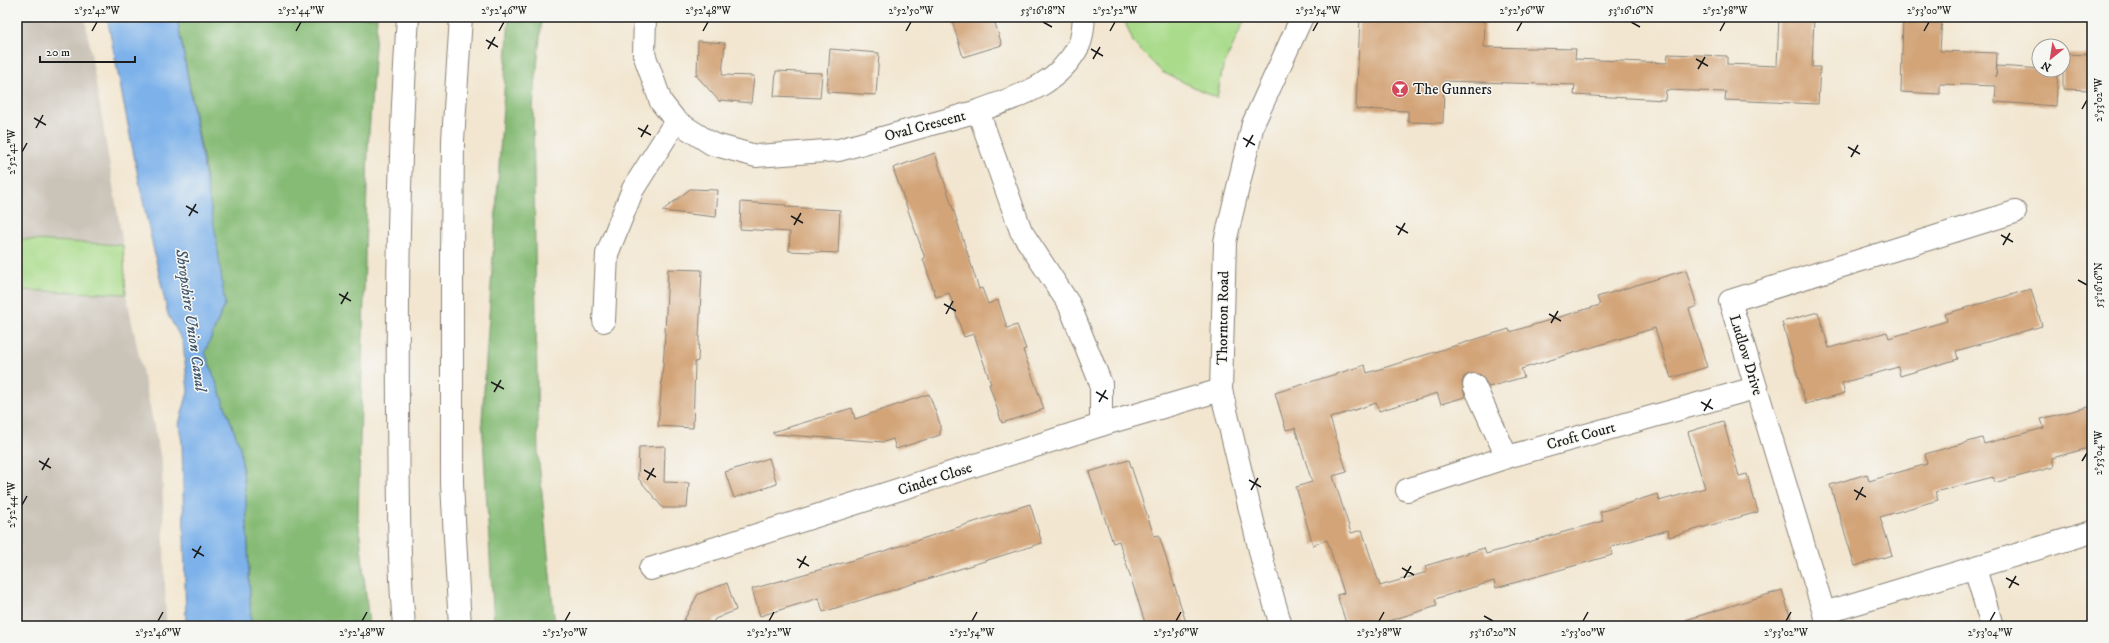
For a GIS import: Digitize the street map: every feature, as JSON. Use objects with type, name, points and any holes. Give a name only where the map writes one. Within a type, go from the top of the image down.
[{"type":"main road","points":[[404,626],[399,575],[398,364],[401,125],[408,17]]},
{"type":"main road","points":[[460,626],[452,484],[452,258],[453,140],[461,17]]},
{"type":"main road","name":"Oval Crescent","points":[[645,17],[644,54],[662,102],[676,121],[712,144],[756,156],[839,150],[978,111],[1021,231],[1069,304],[1101,384],[1101,426]]},
{"type":"main road","points":[[978,111],[1034,91],[1064,68],[1080,43],[1084,17]]},
{"type":"main road","name":"Thornton Road","points":[[1281,626],[1263,563],[1220,390],[1225,242],[1253,124],[1302,17]]},
{"type":"main road","points":[[604,321],[607,254],[633,189],[676,121]]},
{"type":"main road","name":"Ludlow Drive","points":[[1826,620],[1730,300],[2015,212]]},
{"type":"main road","points":[[1474,385],[1506,456]]},
{"type":"main road","name":"Croft Court","points":[[1407,490],[1506,456],[1756,388]]},
{"type":"main road","name":"Cinder Close","points":[[650,569],[1101,426],[1220,390]]},
{"type":"main road","points":[[1826,620],[1975,568],[2092,532]]},
{"type":"main road","points":[[1975,568],[1992,626]]},
{"type":"shaded area","points":[[17,17],[85,17],[123,245],[126,294],[162,464],[166,626],[17,626]]},
{"type":"green space","points":[[177,17],[377,17],[368,148],[358,516],[369,626],[251,626],[246,498],[240,447],[205,352],[225,304],[204,163]]},
{"type":"green space","points":[[509,17],[542,17],[533,108],[538,452],[555,626],[494,626],[482,420]]},
{"type":"green space","points":[[1123,17],[1246,17],[1223,67],[1217,98],[1162,72],[1134,44]]},
{"type":"green space","points":[[17,239],[123,245],[126,294],[17,290]]},
{"type":"water","name":"Shropshire Union Canal","points":[[107,17],[177,17],[216,236],[225,304],[205,352],[240,447],[246,498],[251,626],[186,626],[182,443],[179,424],[188,392],[183,342],[168,315],[141,192]]},
{"type":"building","points":[[951,17],[993,17],[1002,45],[963,57]]},
{"type":"building","points":[[1360,17],[1485,20],[1484,47],[1576,49],[1575,59],[1667,63],[1668,54],[1727,56],[1727,64],[1777,66],[1779,17],[1814,17],[1812,67],[1820,67],[1818,104],[1725,100],[1726,92],[1666,90],[1665,100],[1574,95],[1575,85],[1444,81],[1443,123],[1408,122],[1408,111],[1356,109]]},
{"type":"building","points":[[1903,17],[1942,17],[1940,51],[1997,53],[1996,77],[1997,66],[2031,68],[2031,78],[2058,78],[2056,106],[1995,102],[1996,86],[1940,84],[1940,94],[1901,92]]},
{"type":"building","points":[[698,41],[725,43],[722,75],[754,76],[751,103],[720,100],[720,102],[695,74],[697,75]]},
{"type":"building","points":[[830,49],[879,53],[876,95],[827,92]]},
{"type":"building","points":[[2071,54],[2092,55],[2092,90],[2063,89],[2063,78],[2071,78]]},
{"type":"building","points":[[776,71],[822,73],[820,98],[774,96]]},
{"type":"building","points":[[935,153],[979,289],[982,288],[988,304],[998,300],[1007,328],[1017,325],[1026,349],[1023,350],[1044,409],[1002,423],[989,384],[991,384],[974,334],[964,337],[949,293],[936,297],[923,259],[925,258],[893,168]]},
{"type":"building","points":[[690,189],[718,190],[716,217],[662,211]]},
{"type":"building","points":[[741,202],[786,205],[786,207],[840,210],[838,253],[789,251],[790,232],[740,229]]},
{"type":"building","points":[[668,269],[702,270],[698,361],[695,362],[693,428],[658,426],[664,353]]},
{"type":"building","points":[[1686,270],[1697,306],[1689,309],[1707,367],[1671,378],[1655,328],[1521,369],[1524,377],[1489,387],[1481,375],[1469,374],[1464,377],[1462,383],[1465,397],[1441,404],[1437,393],[1379,411],[1376,403],[1330,418],[1347,472],[1333,476],[1351,533],[1362,530],[1380,586],[1427,572],[1425,566],[1484,548],[1486,554],[1603,521],[1600,512],[1657,494],[1659,501],[1705,488],[1688,432],[1723,421],[1739,476],[1747,474],[1758,512],[1669,537],[1668,530],[1611,547],[1612,555],[1496,588],[1494,581],[1435,599],[1437,606],[1372,626],[1347,626],[1337,595],[1344,593],[1327,540],[1313,545],[1296,487],[1312,482],[1295,428],[1286,430],[1275,393],[1365,365],[1367,373],[1509,329],[1510,332],[1600,305],[1597,297]]},
{"type":"building","points":[[2031,289],[2042,326],[1956,351],[1958,359],[1900,376],[1898,367],[1842,383],[1845,393],[1806,404],[1782,322],[1818,312],[1829,348],[1887,332],[1889,338],[1947,321],[1945,314]]},
{"type":"building","points":[[929,394],[940,424],[940,435],[896,449],[893,439],[884,442],[773,434],[773,432],[852,408],[855,419]]},
{"type":"building","points":[[2092,406],[2092,447],[2052,458],[2054,467],[1994,483],[1993,477],[1935,492],[1938,500],[1880,517],[1892,555],[1855,566],[1830,485],[1867,474],[1869,481],[1927,464],[1925,454],[1982,438],[1984,444],[2044,428],[2041,419]]},
{"type":"building","points":[[665,446],[664,482],[689,483],[687,508],[663,508],[638,478],[639,447]]},
{"type":"building","points":[[769,458],[777,484],[734,498],[725,472]]},
{"type":"building","points":[[1129,460],[1154,536],[1159,535],[1187,626],[1146,626],[1119,541],[1113,543],[1089,472]]},
{"type":"building","points":[[1030,504],[1042,543],[823,612],[819,598],[760,616],[752,589],[878,553]]},
{"type":"building","points":[[727,583],[736,610],[715,619],[711,626],[681,626],[698,594]]},
{"type":"building","points":[[1782,590],[1793,626],[1687,626],[1686,620]]},
{"type":"place","name":"The Gunners","points":[[1400,89]]}]
